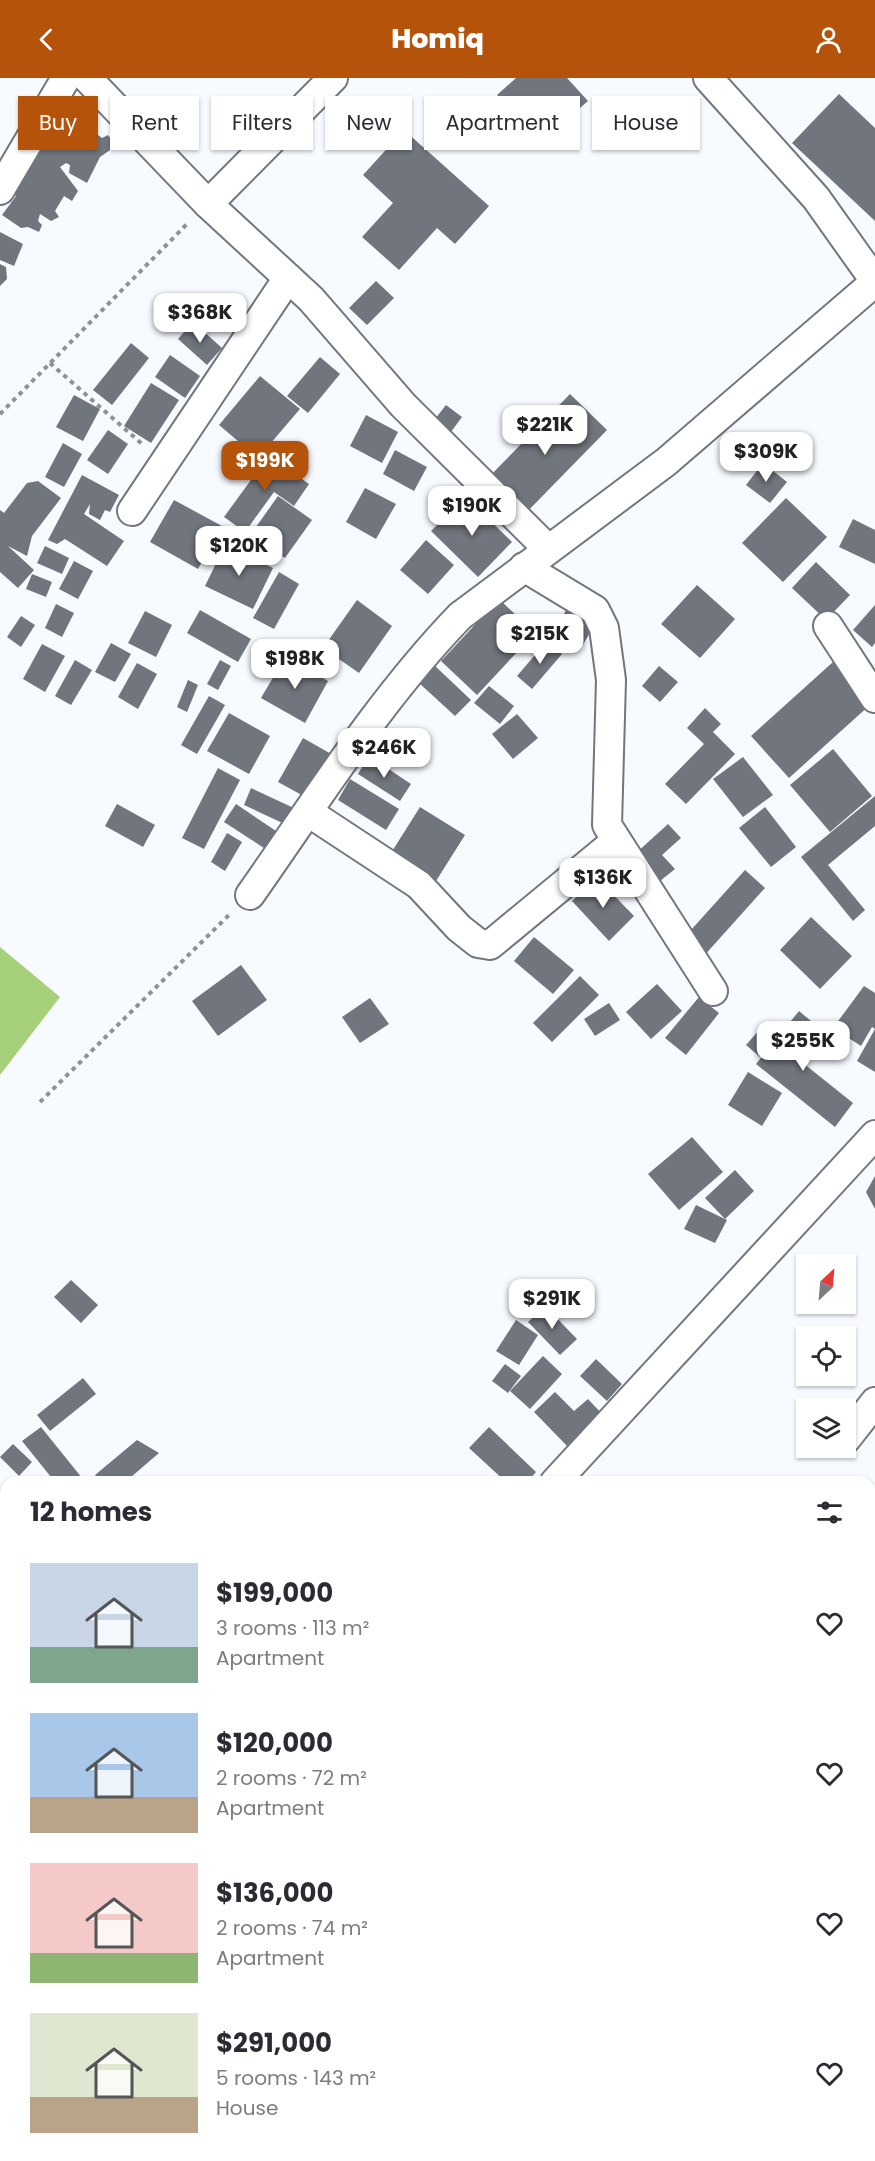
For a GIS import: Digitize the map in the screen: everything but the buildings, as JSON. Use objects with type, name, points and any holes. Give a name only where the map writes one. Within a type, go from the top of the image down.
[{"type":"street","points":[[0,190],[66,78]]},
{"type":"street","points":[[87,78],[208,204],[311,299],[403,405],[548,549]]},
{"type":"street","points":[[208,204],[333,78]]},
{"type":"street","points":[[250,895],[390,696],[460,616],[666,462],[875,281],[816,198],[708,78]]},
{"type":"street","points":[[132,511],[288,278]]},
{"type":"street","points":[[524,567],[595,610],[604,628],[611,680],[608,825],[713,991]]},
{"type":"street","points":[[828,626],[875,698]]},
{"type":"street","points":[[308,812],[419,885],[459,928],[478,943],[490,945],[616,841]]},
{"type":"street","points":[[561,1476],[875,1135]]},
{"type":"street","points":[[856,1426],[875,1402]]},
{"type":"path","points":[[0,414],[140,269],[208,204]]},
{"type":"path","points":[[50,363],[163,462]]},
{"type":"path","points":[[40,1102],[250,895]]},
{"type":"green space","points":[[0,947],[60,997],[0,1075]]}]
